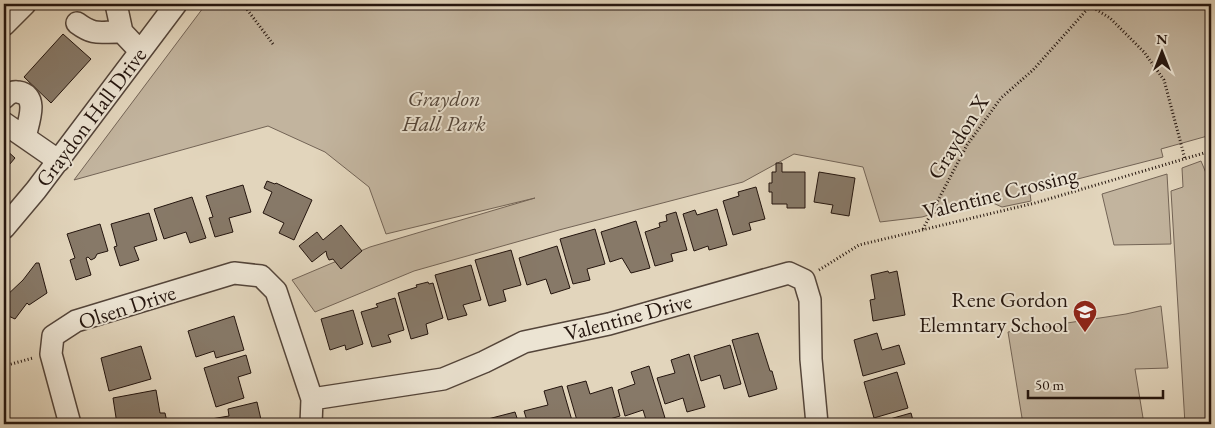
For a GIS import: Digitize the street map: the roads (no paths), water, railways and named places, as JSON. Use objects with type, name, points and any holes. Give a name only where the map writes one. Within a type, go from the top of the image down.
[{"type":"street","points":[[4,25],[25,4]]},
{"type":"street","points":[[116,4],[122,32],[140,51]]},
{"type":"street","name":"Graydon Hall Drive","points":[[4,228],[59,161],[176,4]]},
{"type":"street","points":[[77,23],[88,31],[98,33],[122,32]]},
{"type":"street","points":[[4,98],[15,91],[24,93],[30,99],[31,108],[25,137]]},
{"type":"street","points":[[4,123],[59,161]]},
{"type":"street","name":"Olsen Drive","points":[[70,424],[51,354],[53,336],[76,321],[234,273],[261,276],[276,291],[312,399]]},
{"type":"street","name":"Valentine Drive","points":[[312,399],[443,379],[484,362],[524,342],[609,324],[789,273],[804,280],[810,300],[817,424]]},
{"type":"street","points":[[311,424],[312,399]]},
{"type":"place","name":"Rene Gordon Elemntary School","points":[[1085,333]]},
{"type":"park label","name":"Graydon Hall Park","points":[[444,110]]}]
